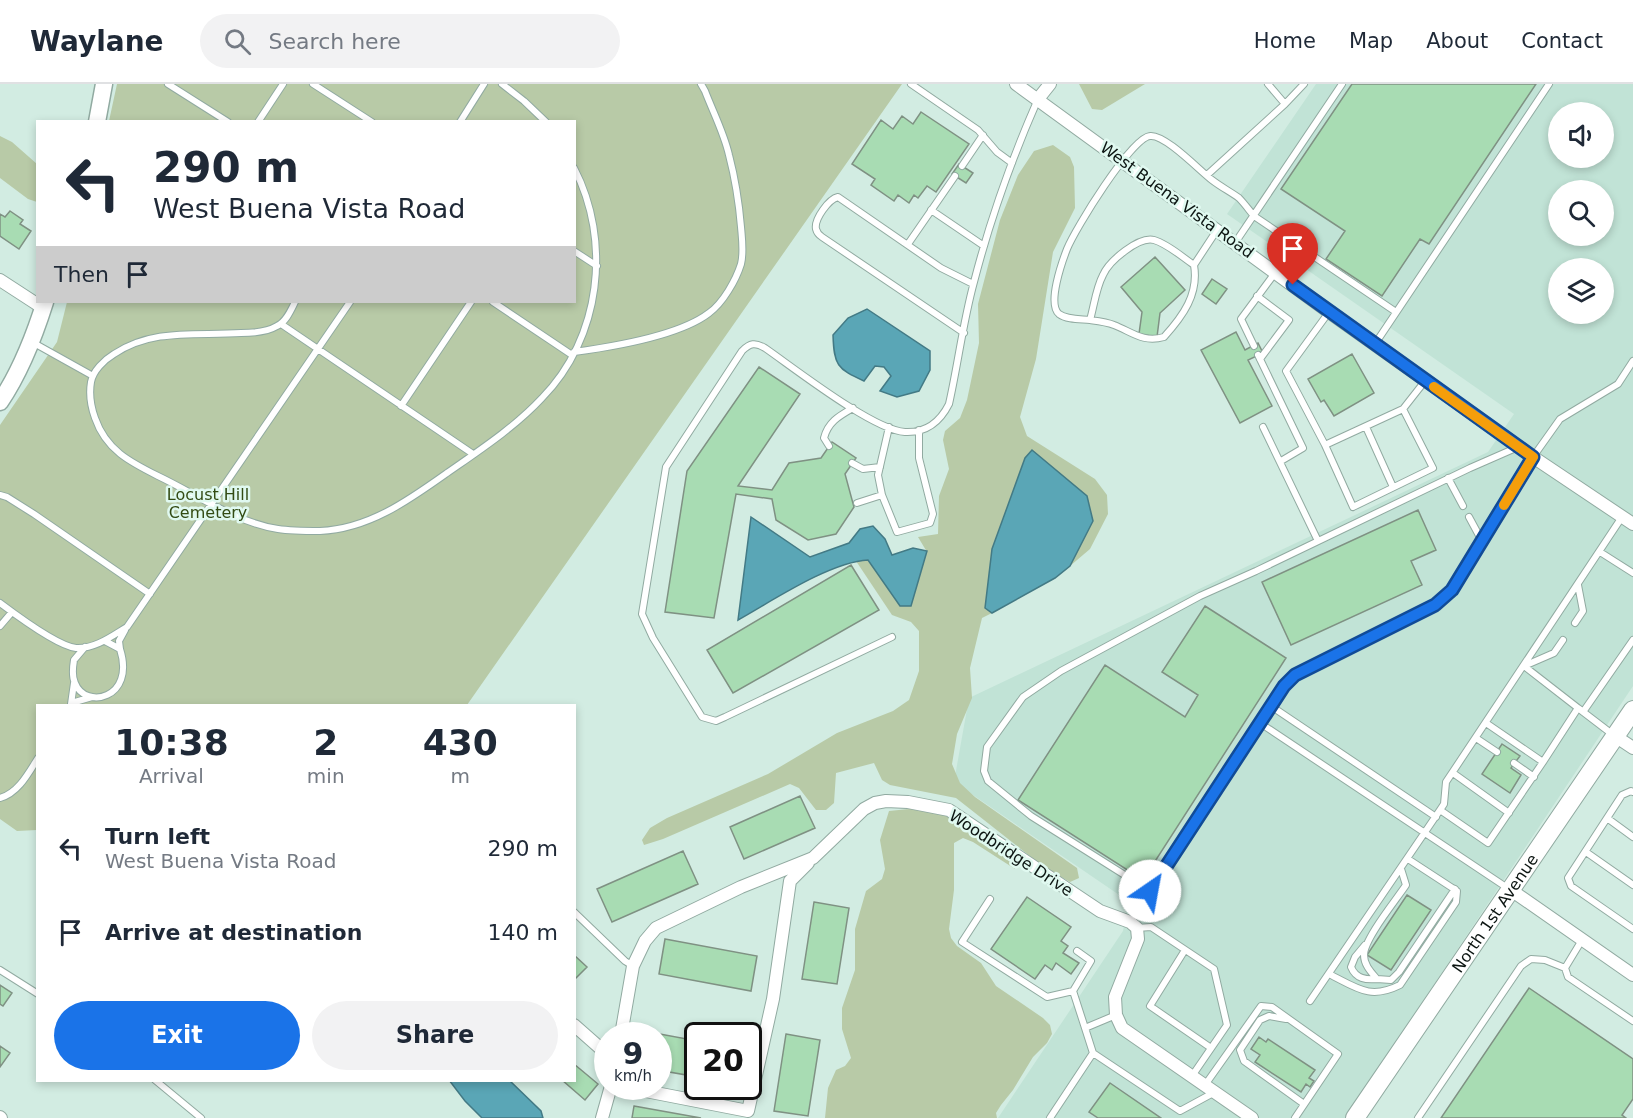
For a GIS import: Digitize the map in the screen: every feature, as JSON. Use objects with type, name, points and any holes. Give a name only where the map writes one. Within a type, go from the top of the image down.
[{"type":"main road","points":[[97,120],[104,84]]},
{"type":"main road","points":[[0,402],[32,342],[44,305]]},
{"type":"main road","name":"North 1st Avenue","points":[[1355,1118],[1633,710]]},
{"type":"street","name":"West Buena Vista Road","points":[[1016,84],[1375,345],[1533,457],[1628,520]]},
{"type":"street","points":[[1038,99],[1050,84]]},
{"type":"street","points":[[0,280],[36,300]]},
{"type":"street","points":[[1615,736],[1633,748]]},
{"type":"street","name":"Woodbridge Drive","points":[[623,1022],[633,966],[645,941],[656,928],[741,887],[813,858],[853,818],[874,803],[897,801],[949,810],[1100,911],[1125,918],[1133,925]]},
{"type":"street","points":[[672,1098],[747,1115],[773,999],[790,881],[813,858]]},
{"type":"street","points":[[1511,890],[1633,975]]},
{"type":"street","points":[[1133,925],[1138,939],[1115,997],[1116,1015],[1126,1032],[1252,1118]]},
{"type":"street","points":[[576,1027],[594,1043]]},
{"type":"street","points":[[603,1118],[608,1100]]},
{"type":"lane","points":[[168,84],[225,120]]},
{"type":"lane","points":[[259,120],[283,84]]},
{"type":"lane","points":[[313,84],[369,120]]},
{"type":"lane","points":[[461,120],[484,84]]},
{"type":"lane","points":[[502,84],[544,120]]},
{"type":"lane","points":[[496,303],[573,353],[666,333],[688,325],[715,309],[728,291],[741,264],[743,245],[740,209],[730,156],[701,84]]},
{"type":"lane","points":[[911,84],[983,135],[997,152],[1012,163]]},
{"type":"lane","points":[[1268,84],[1285,104]]},
{"type":"lane","points":[[1206,176],[1304,84]]},
{"type":"lane","points":[[1235,243],[1342,84]]},
{"type":"lane","points":[[1375,345],[1549,84]]},
{"type":"lane","points":[[892,637],[716,721],[706,719],[696,710],[653,638],[642,614],[666,467],[742,351],[749,344],[757,343],[853,408],[889,428],[905,432],[934,424],[949,404],[973,284],[984,246],[1012,163],[1038,99]]},
{"type":"lane","points":[[962,166],[983,135]]},
{"type":"lane","points":[[1217,230],[1194,265],[1196,277],[1191,299],[1164,337],[1157,339],[1137,337],[1110,323],[1060,315],[1054,308],[1054,294],[1068,249],[1078,229],[1123,161],[1140,140],[1150,135],[1159,137],[1206,176],[1240,199],[1254,216],[1396,312]]},
{"type":"lane","points":[[295,303],[291,311],[275,328],[253,333],[170,334],[149,338],[113,355],[93,376],[91,383],[90,406],[100,432],[109,445],[128,461],[212,504],[254,522],[279,529],[320,531],[342,529],[366,522],[390,511],[510,427],[543,397],[559,377],[573,353],[590,314],[597,266],[596,243],[589,207],[582,182],[576,172]]},
{"type":"lane","points":[[908,244],[955,176]]},
{"type":"lane","points":[[963,333],[822,237],[815,226],[817,220],[830,201],[838,197],[953,275],[973,284]]},
{"type":"lane","points":[[931,210],[984,246]]},
{"type":"lane","points":[[1090,320],[1103,274],[1122,253],[1136,243],[1155,240],[1194,265]]},
{"type":"lane","points":[[576,252],[597,266]]},
{"type":"lane","points":[[1254,346],[1241,319],[1275,272]]},
{"type":"lane","points":[[1257,296],[1289,320],[1259,357],[1303,448],[1281,461]]},
{"type":"lane","points":[[73,704],[107,695],[120,684],[124,669],[119,641],[127,627],[349,303]]},
{"type":"lane","points":[[401,406],[470,303]]},
{"type":"lane","points":[[1329,312],[1286,371],[1325,445],[1353,507],[1433,468],[1403,409]]},
{"type":"lane","points":[[280,324],[473,454]]},
{"type":"lane","points":[[32,342],[93,376]]},
{"type":"lane","points":[[1191,1076],[1227,1025],[1214,969],[1151,927],[1133,925],[1150,891],[1284,686],[1295,675],[1435,605],[1452,590],[1533,457],[1560,419],[1618,384],[1633,361]]},
{"type":"lane","points":[[1325,445],[1403,409],[1426,381]]},
{"type":"lane","points":[[829,446],[824,438],[826,430],[832,421],[853,408]]},
{"type":"lane","points":[[1263,427],[1318,541]]},
{"type":"lane","points":[[1366,427],[1394,487]]},
{"type":"lane","points":[[889,428],[878,475],[882,495],[897,532],[930,523],[933,514],[919,458],[919,430]]},
{"type":"lane","points":[[1150,891],[1031,816],[988,781],[984,771],[987,747],[1023,697],[1061,671],[1200,596],[1448,478],[1519,447]]},
{"type":"lane","points":[[852,463],[863,469],[880,466]]},
{"type":"lane","points":[[1448,478],[1463,506]]},
{"type":"lane","points":[[0,495],[34,514],[150,594]]},
{"type":"lane","points":[[857,503],[882,495]]},
{"type":"lane","points":[[1469,517],[1482,541]]},
{"type":"lane","points":[[1310,1001],[1436,818],[1444,804],[1446,782],[1600,552],[1628,520]]},
{"type":"lane","points":[[1600,552],[1633,573]]},
{"type":"lane","points":[[1575,623],[1583,611],[1578,585]]},
{"type":"lane","points":[[0,603],[68,648],[74,660],[72,704]]},
{"type":"lane","points":[[0,626],[12,612]]},
{"type":"lane","points":[[61,643],[75,648],[85,647],[105,641],[127,627]]},
{"type":"lane","points":[[1524,666],[1554,653],[1563,640]]},
{"type":"lane","points":[[1440,810],[1488,843],[1633,640]]},
{"type":"lane","points":[[105,641],[120,649]]},
{"type":"lane","points":[[74,660],[85,647]]},
{"type":"lane","points":[[1524,666],[1615,736]]},
{"type":"lane","points":[[74,683],[81,692],[93,697]]},
{"type":"lane","points":[[1271,706],[1436,818]]},
{"type":"lane","points":[[1260,723],[1511,890]]},
{"type":"lane","points":[[1486,723],[1544,762]]},
{"type":"lane","points":[[1476,738],[1497,752]]},
{"type":"lane","points":[[0,798],[9,795],[16,788],[36,761]]},
{"type":"lane","points":[[1514,763],[1534,777]]},
{"type":"lane","points":[[1453,773],[1509,813]]},
{"type":"lane","points":[[1633,792],[1622,795],[1568,878],[1570,886],[1633,928]]},
{"type":"lane","points":[[1607,818],[1633,837]]},
{"type":"lane","points":[[1586,852],[1633,885]]},
{"type":"lane","points":[[1329,974],[1371,993],[1386,992],[1400,985],[1456,902],[1457,891],[1408,859]]},
{"type":"lane","points":[[1401,869],[1406,885],[1355,957],[1351,967],[1354,974],[1364,980],[1391,980],[1399,972],[1455,889]]},
{"type":"lane","points":[[990,899],[962,942],[1047,998],[1073,991],[1091,961],[1077,951]]},
{"type":"lane","points":[[576,914],[633,966]]},
{"type":"lane","points":[[1565,968],[1582,940]]},
{"type":"lane","points":[[1365,944],[1364,956],[1367,968],[1377,979]]},
{"type":"lane","points":[[1185,950],[1150,1006],[1211,1048]]},
{"type":"lane","points":[[1418,1118],[1521,966],[1531,959],[1545,960],[1565,968],[1568,977],[1633,1021]]},
{"type":"lane","points":[[0,970],[36,993]]},
{"type":"lane","points":[[1073,991],[1093,1053],[1180,1111]]},
{"type":"lane","points":[[1176,1118],[1180,1111],[1210,1089],[1261,1006],[1272,1007],[1338,1054],[1295,1118]]},
{"type":"lane","points":[[1085,1028],[1116,1015]]},
{"type":"lane","points":[[1290,1020],[1269,1016],[1260,1020],[1240,1050],[1244,1061],[1304,1104]]},
{"type":"lane","points":[[1050,1118],[1093,1053]]},
{"type":"lane","points":[[157,1082],[201,1118]]},
{"type":"shaded area","points":[[1316,84],[1633,84],[1633,686],[1345,1118],[998,1118],[1123,931],[1128,901],[954,782],[969,698],[1488,452],[1514,414],[1227,214]]},
{"type":"green space","name":"Locust Hill Cemetery","points":[[117,84],[902,84],[468,704],[36,704],[36,830],[17,831],[0,819],[0,425],[57,342],[67,303],[576,303],[576,120],[109,120]]},
{"type":"green space","points":[[1079,84],[1145,84],[1102,110],[1092,109]]},
{"type":"green space","points":[[0,136],[12,142],[36,163],[36,202],[28,199],[0,178]]},
{"type":"green space","points":[[1053,145],[1070,157],[1074,167],[1075,208],[1053,252],[1036,359],[1020,417],[1027,436],[1095,479],[1107,495],[1108,514],[1090,549],[1070,566],[1093,521],[985,608],[992,613],[982,618],[970,668],[972,698],[957,734],[952,764],[960,783],[975,797],[1077,868],[1079,878],[1070,882],[1045,868],[956,798],[890,785],[882,780],[874,763],[836,773],[834,803],[826,810],[816,810],[799,788],[790,784],[644,845],[642,840],[650,828],[667,818],[768,774],[837,733],[893,711],[909,700],[919,671],[919,631],[911,622],[892,615],[856,561],[868,560],[900,606],[927,552],[918,537],[938,534],[939,496],[949,469],[943,440],[945,431],[960,418],[967,400],[979,343],[978,304],[1000,220],[1018,175],[1034,151]]},
{"type":"green space","points":[[928,807],[986,836],[1015,859],[1015,869],[973,842],[963,838],[954,843],[954,890],[949,929],[951,938],[957,946],[981,963],[996,986],[1043,1018],[1050,1025],[1052,1034],[1047,1043],[1033,1057],[1001,1105],[996,1113],[997,1118],[825,1118],[828,1088],[836,1070],[845,1066],[851,1058],[842,1029],[842,1008],[855,970],[855,929],[866,891],[882,879],[885,869],[880,840],[889,811]]},
{"type":"water","points":[[867,309],[930,351],[930,370],[919,391],[897,397],[880,391],[891,376],[884,367],[875,366],[864,381],[848,373],[839,365],[834,353],[833,335],[848,318]]},
{"type":"water","points":[[1032,450],[1087,496],[1093,521],[1070,566],[1055,578],[992,613],[985,608],[992,549],[1025,458]]},
{"type":"water","points":[[751,517],[810,557],[849,543],[860,529],[873,526],[885,539],[892,555],[913,548],[927,551],[911,606],[900,606],[868,560],[853,562],[819,575],[738,620]]},
{"type":"water","points":[[451,1082],[511,1082],[541,1111],[543,1118],[482,1118]]},
{"type":"building","points":[[1352,84],[1536,84],[1429,244],[1420,239],[1382,296],[1326,259],[1345,231],[1281,189]]},
{"type":"building","points":[[921,112],[969,144],[936,192],[927,186],[918,198],[914,195],[909,203],[898,195],[894,201],[871,185],[875,179],[852,164],[881,120],[893,129],[902,116],[913,124]]},
{"type":"building","points":[[959,164],[973,173],[966,183],[952,174]]},
{"type":"building","points":[[10,211],[23,220],[20,224],[31,231],[19,249],[0,236],[0,214],[5,217]]},
{"type":"building","points":[[1155,257],[1185,290],[1160,313],[1157,337],[1139,334],[1142,312],[1121,287]]},
{"type":"building","points":[[1212,279],[1227,289],[1216,304],[1202,294]]},
{"type":"building","points":[[1236,332],[1245,350],[1258,343],[1263,353],[1248,360],[1272,406],[1240,423],[1201,350]]},
{"type":"building","points":[[1352,354],[1374,393],[1334,416],[1324,400],[1321,402],[1308,379]]},
{"type":"building","points":[[759,367],[800,394],[738,486],[772,490],[789,463],[821,458],[832,442],[856,458],[845,474],[854,507],[836,534],[808,540],[776,520],[772,499],[736,494],[714,618],[665,612],[687,471]]},
{"type":"building","points":[[1418,510],[1436,550],[1411,561],[1422,585],[1291,645],[1262,582]]},
{"type":"building","points":[[851,565],[879,610],[733,693],[707,650]]},
{"type":"building","points":[[1205,606],[1286,658],[1143,880],[1018,800],[1105,665],[1185,717],[1198,695],[1162,672]]},
{"type":"building","points":[[1502,744],[1520,756],[1511,768],[1521,775],[1510,793],[1482,774]]},
{"type":"building","points":[[800,796],[815,828],[744,859],[730,827]]},
{"type":"building","points":[[683,851],[698,884],[612,922],[597,889]]},
{"type":"building","points":[[1407,895],[1431,910],[1391,970],[1367,955]]},
{"type":"building","points":[[1027,897],[1071,927],[1061,941],[1068,946],[1063,953],[1079,963],[1071,974],[1056,963],[1052,970],[1045,965],[1035,979],[991,949]]},
{"type":"building","points":[[814,902],[849,908],[837,984],[802,979]]},
{"type":"building","points":[[665,939],[757,956],[751,991],[659,974]]},
{"type":"building","points":[[576,957],[587,967],[576,978]]},
{"type":"building","points":[[0,985],[12,993],[3,1006],[0,1004]]},
{"type":"building","points":[[1529,988],[1633,1059],[1633,1099],[1622,1115],[1626,1118],[1441,1118]]},
{"type":"building","points":[[786,1034],[820,1040],[808,1116],[774,1111]]},
{"type":"building","points":[[672,1036],[684,1038],[684,1075],[672,1072]]},
{"type":"building","points":[[1259,1037],[1266,1042],[1268,1039],[1315,1070],[1309,1078],[1314,1081],[1310,1087],[1306,1084],[1301,1092],[1255,1062],[1260,1055],[1251,1049]]},
{"type":"building","points":[[0,1046],[10,1053],[0,1067]]},
{"type":"building","points":[[576,1066],[594,1081],[594,1089],[585,1100],[564,1082],[576,1082]]},
{"type":"building","points":[[1110,1083],[1161,1118],[1098,1118],[1089,1112]]},
{"type":"building","points":[[634,1106],[701,1118],[632,1118]]},
{"type":"slow traffic","points":[[1434,387],[1533,457],[1504,505]]},
{"type":"route","points":[[1150,891],[1284,686],[1295,675],[1435,605],[1452,590],[1533,457],[1293,285]]}]
